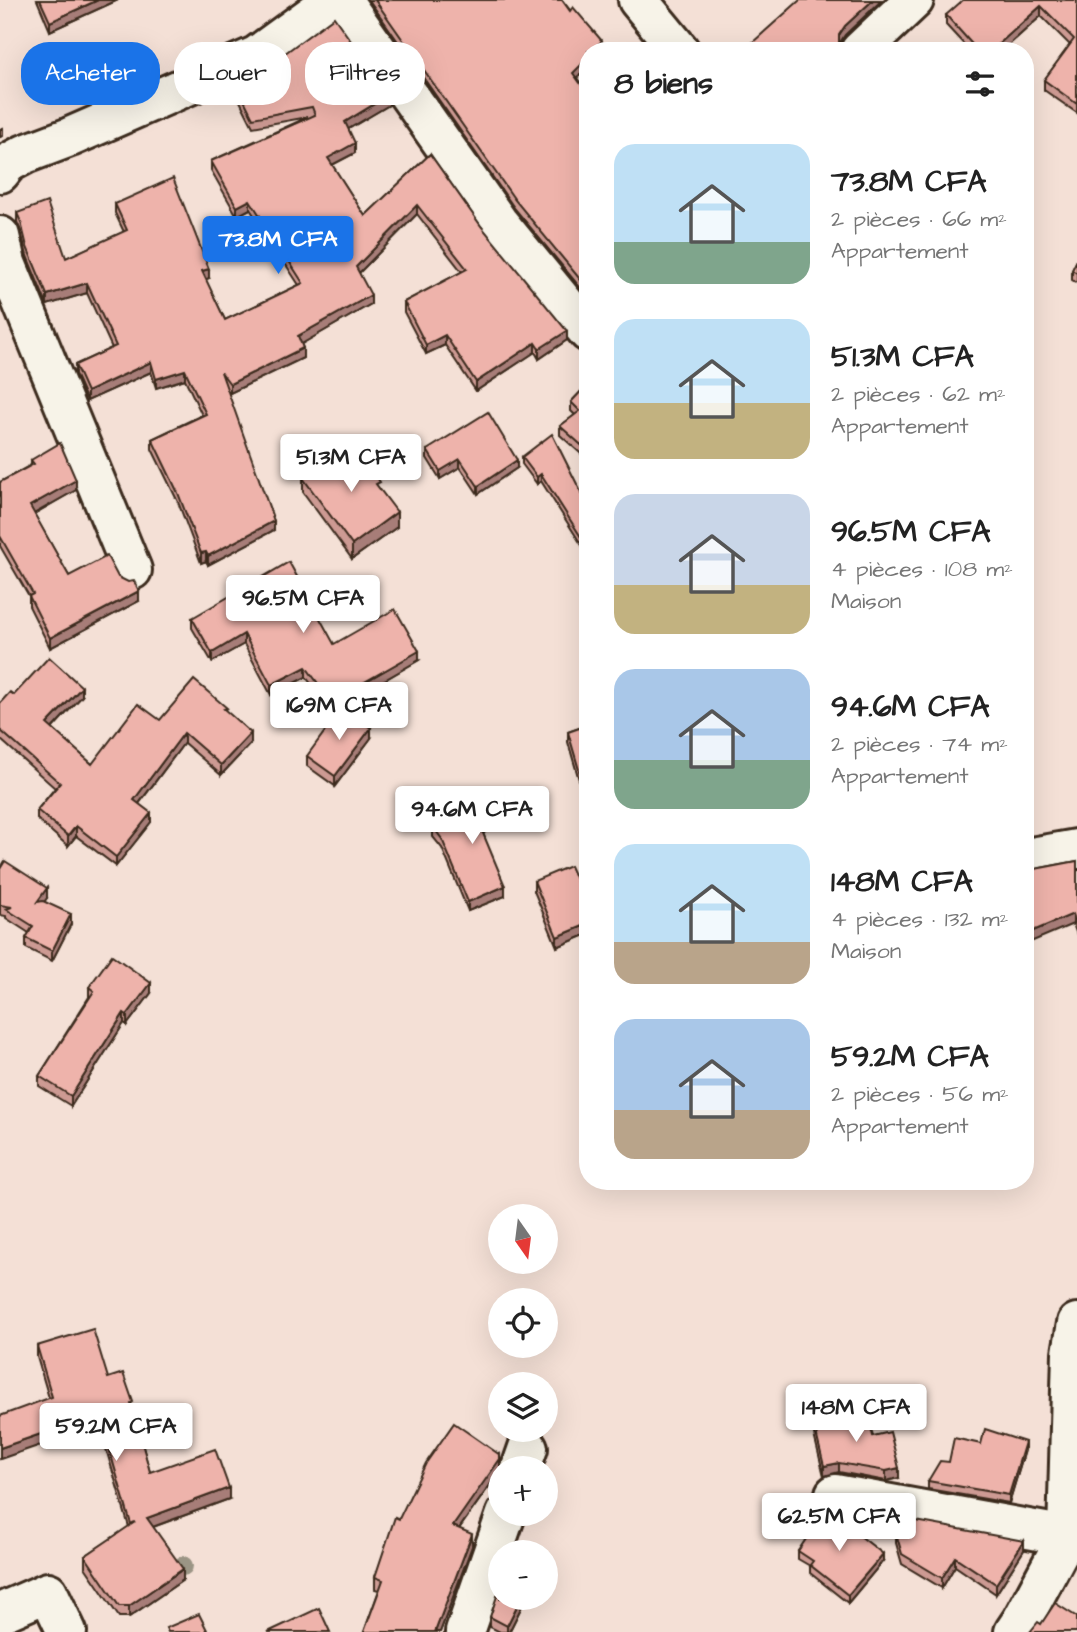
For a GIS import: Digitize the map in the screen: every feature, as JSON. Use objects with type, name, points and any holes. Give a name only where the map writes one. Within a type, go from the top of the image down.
[{"type":"street","points":[[0,173],[8,163],[25,154],[256,56],[333,0]]},
{"type":"street","points":[[342,0],[498,222],[579,321]]},
{"type":"street","points":[[638,0],[673,42]]},
{"type":"street","points":[[870,42],[915,0]]},
{"type":"street","points":[[0,236],[6,263],[132,570]]},
{"type":"street","points":[[1034,857],[1077,849]]},
{"type":"street","points":[[1014,1632],[1067,1536],[1073,1451],[1072,1353],[1077,1323]]},
{"type":"street","points":[[835,1494],[1067,1536]]},
{"type":"street","points":[[465,1632],[502,1526]]},
{"type":"street","points":[[0,1613],[48,1592],[67,1632]]},
{"type":"building","points":[[40,0],[98,0],[50,22]]},
{"type":"building","points":[[375,0],[562,0],[570,11],[573,7],[602,41],[579,42],[579,67],[573,73],[579,81],[579,278],[515,200],[425,71],[425,42],[404,42]]},
{"type":"building","points":[[800,0],[873,0],[845,26],[839,35],[839,42],[753,42]]},
{"type":"building","points":[[963,0],[1077,0],[1077,104],[1044,80],[1074,39],[1041,6],[1001,42],[970,42],[946,15]]},
{"type":"building","points":[[334,17],[352,42],[305,42],[305,105],[373,105],[345,122],[355,143],[328,158],[365,216],[430,154],[481,226],[567,331],[539,349],[535,343],[476,382],[445,335],[426,345],[404,302],[467,269],[417,205],[356,267],[371,295],[298,336],[303,348],[230,384],[221,372],[274,521],[208,556],[206,552],[201,553],[178,493],[152,439],[206,414],[185,370],[156,379],[151,362],[87,392],[75,365],[116,346],[87,283],[47,295],[27,247],[17,213],[47,202],[66,258],[127,230],[115,204],[173,178],[209,269],[202,271],[225,320],[303,283],[250,200],[237,207],[211,161],[315,115],[312,107],[253,118],[246,105],[291,105],[291,49]]},
{"type":"building","points":[[1077,260],[1077,273],[1072,270]]},
{"type":"building","points":[[579,394],[579,410],[571,402]]},
{"type":"building","points":[[488,412],[517,460],[478,486],[460,459],[440,471],[427,450]]},
{"type":"building","points":[[579,412],[579,443],[560,426]]},
{"type":"building","points":[[552,434],[579,488],[579,534],[541,474],[537,477],[522,457]]},
{"type":"building","points":[[353,442],[380,482],[376,484],[397,512],[352,545],[303,478]]},
{"type":"building","points":[[60,443],[76,480],[30,506],[69,576],[107,556],[118,577],[128,582],[134,581],[139,591],[50,638],[29,596],[33,594],[0,536],[0,482],[34,464],[31,460]]},
{"type":"building","points":[[289,562],[334,644],[395,609],[419,651],[331,701],[306,667],[271,685],[244,634],[212,653],[192,618]]},
{"type":"building","points":[[49,657],[82,687],[47,724],[92,764],[138,704],[160,720],[194,680],[251,733],[221,765],[184,733],[134,800],[151,813],[116,857],[76,826],[68,836],[37,810],[60,783],[0,730],[0,703],[10,692],[14,695]]},
{"type":"building","points":[[342,708],[371,728],[335,776],[307,756]]},
{"type":"building","points":[[579,728],[579,770],[568,732]]},
{"type":"building","points":[[486,788],[502,809],[480,826],[505,886],[468,902],[442,839],[433,827]]},
{"type":"building","points":[[5,861],[47,888],[37,902],[43,901],[71,914],[52,951],[26,938],[33,926],[6,909],[12,907],[0,905],[0,869]]},
{"type":"building","points":[[1077,861],[1077,925],[1073,914],[1034,931],[1034,869]]},
{"type":"building","points":[[570,866],[579,886],[579,928],[557,937],[534,881]]},
{"type":"building","points":[[112,955],[151,983],[127,1015],[124,1013],[71,1096],[39,1076],[94,991],[89,987]]},
{"type":"building","points":[[93,1329],[108,1378],[123,1373],[150,1472],[215,1449],[229,1488],[147,1518],[183,1569],[129,1606],[119,1606],[85,1556],[135,1522],[131,1524],[99,1414],[0,1448],[0,1416],[52,1397],[37,1346]]},
{"type":"building","points":[[867,1412],[873,1436],[890,1432],[899,1468],[886,1471],[839,1463],[824,1466],[814,1425]]},
{"type":"building","points":[[454,1423],[500,1455],[488,1456],[488,1476],[453,1526],[472,1534],[435,1632],[364,1632],[383,1580],[375,1577],[395,1517],[399,1519],[426,1463]]},
{"type":"building","points":[[985,1429],[1025,1442],[1009,1495],[928,1481],[940,1461],[949,1462],[954,1438],[981,1444]]},
{"type":"building","points":[[826,1509],[883,1554],[848,1595],[810,1565],[813,1561],[798,1551]]},
{"type":"building","points":[[905,1519],[1024,1541],[996,1584],[955,1557],[942,1578],[902,1554],[896,1533]]},
{"type":"building","points":[[1055,1603],[1077,1617],[1077,1632],[1030,1632],[1038,1622],[1041,1624]]},
{"type":"building","points":[[319,1608],[330,1632],[268,1632]]},
{"type":"building","points":[[492,1610],[515,1610],[507,1626],[490,1617]]},
{"type":"building","points":[[199,1614],[208,1632],[168,1632],[166,1628]]}]
